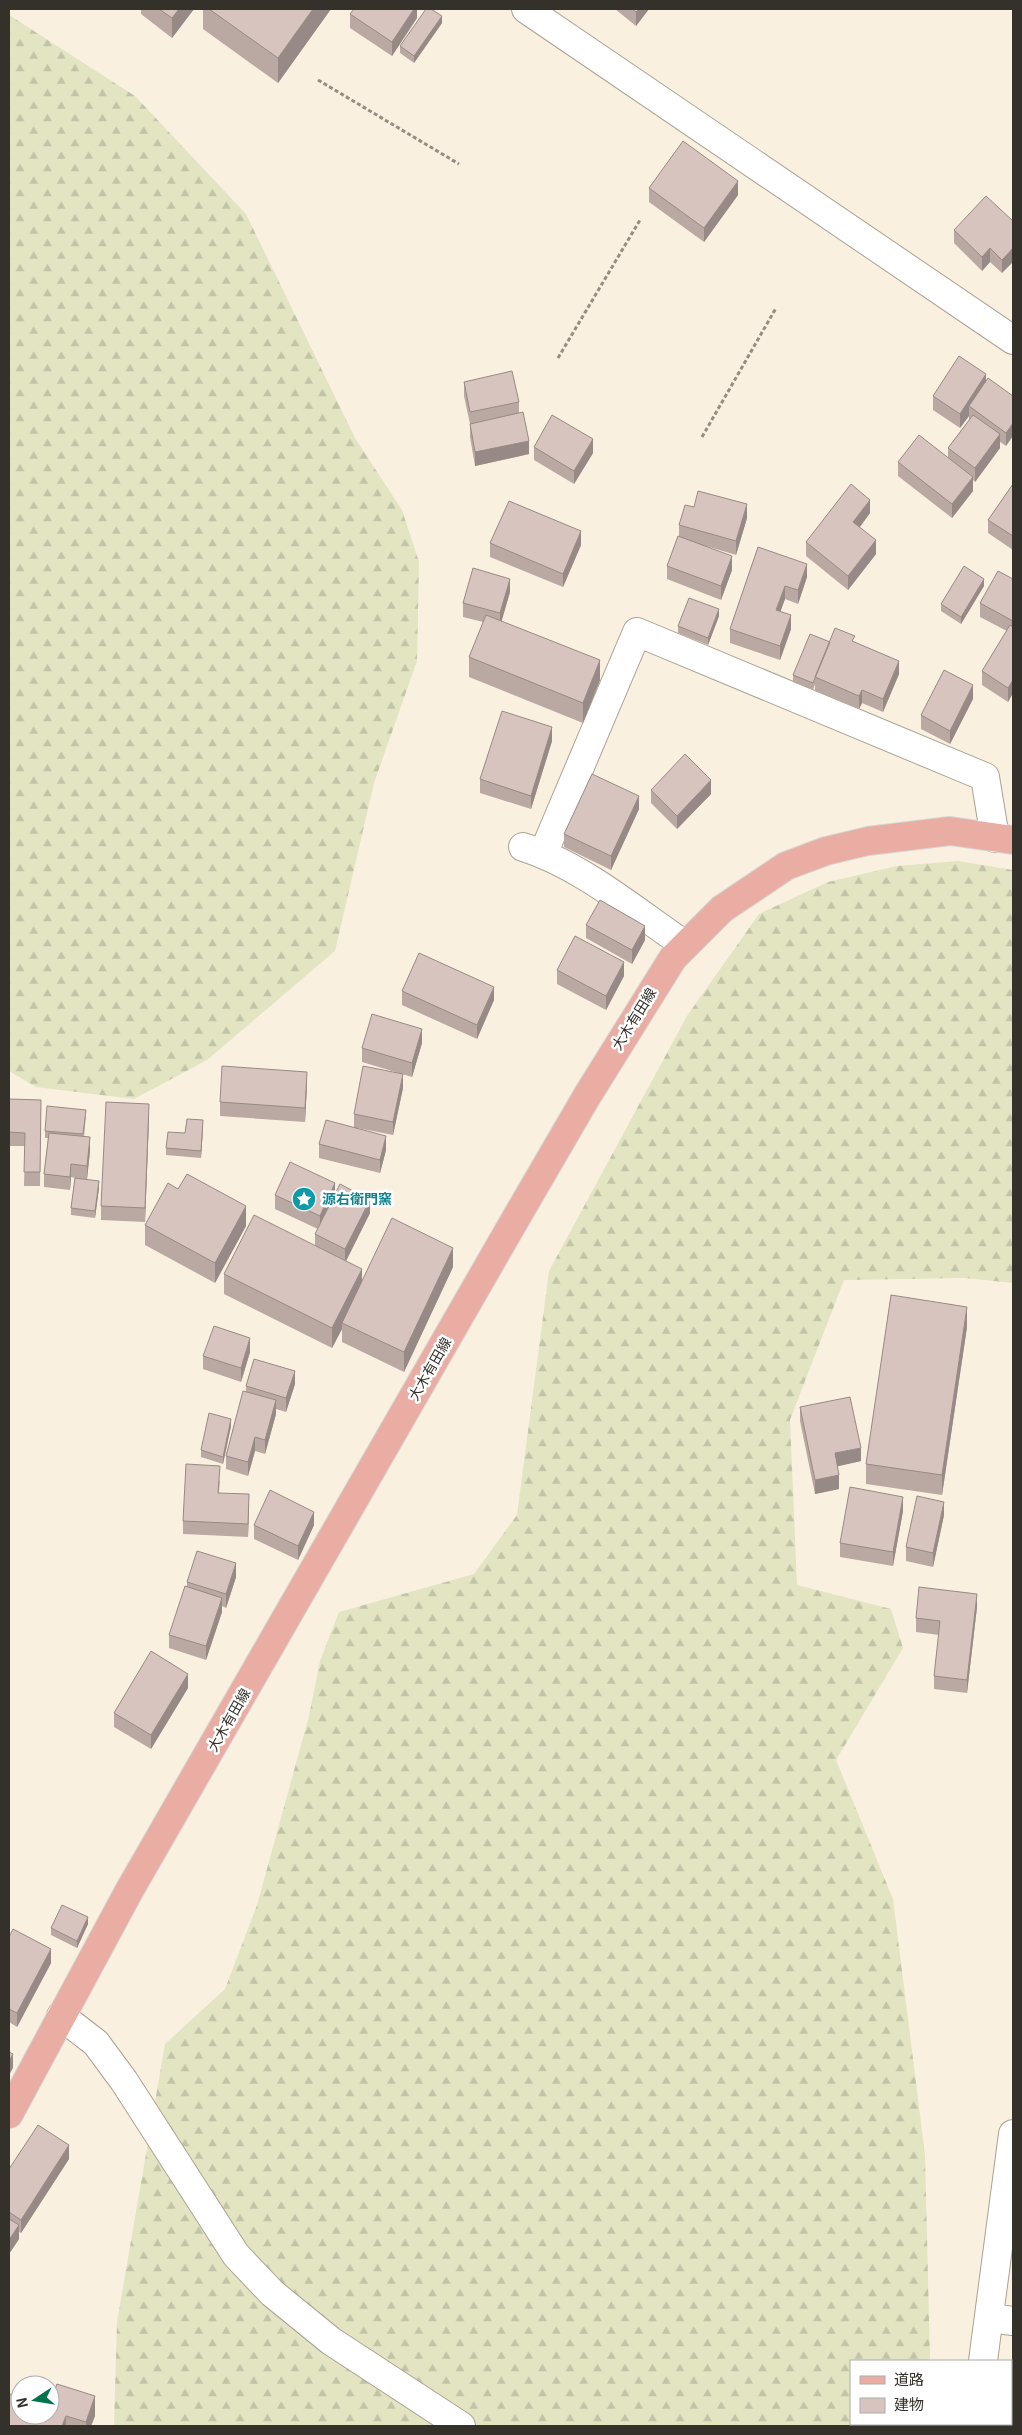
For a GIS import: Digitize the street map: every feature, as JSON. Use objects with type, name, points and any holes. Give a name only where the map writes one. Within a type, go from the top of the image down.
[{"type":"main road","name":"大木有田線","points":[[9,2114],[130,1891],[582,1104],[673,958],[722,908],[786,866],[826,851],[868,841],[950,831],[1004,839]]},
{"type":"street","points":[[526,9],[1013,340]]},
{"type":"street","points":[[685,946],[584,876],[533,851],[637,632],[986,777],[1004,839]]},
{"type":"street","points":[[62,2016],[96,2043],[124,2081],[236,2255],[272,2293],[331,2341],[460,2426]]},
{"type":"street","points":[[983,2360],[1001,2319],[1013,2134]]},
{"type":"path","points":[[318,80],[459,164]]},
{"type":"path","points":[[558,358],[640,220]]},
{"type":"path","points":[[702,437],[776,308]]},
{"type":"green space","points":[[9,15],[135,96],[246,214],[355,438],[402,510],[419,562],[417,661],[374,783],[335,951],[207,1060],[134,1099],[36,1087],[9,1071]]},
{"type":"green space","points":[[958,861],[1013,870],[1013,1283],[965,1278],[844,1280],[790,1420],[797,1585],[891,1609],[903,1648],[836,1760],[893,1899],[925,2155],[930,2360],[850,2360],[850,2425],[932,2426],[114,2426],[117,2322],[165,2044],[225,1989],[257,1905],[309,1716],[320,1661],[339,1612],[474,1574],[517,1515],[549,1271],[687,1016],[759,914],[828,882],[897,866]]},
{"type":"building","points":[[159,9],[179,9],[172,18]]},
{"type":"building","points":[[209,9],[313,9],[278,58]]},
{"type":"building","points":[[354,9],[414,9],[392,42],[350,14]]},
{"type":"building","points":[[426,9],[431,9],[442,16],[414,56],[400,46]]},
{"type":"building","points":[[683,141],[738,181],[704,228],[649,188]]},
{"type":"building","points":[[986,196],[1013,221],[1013,248],[1002,260],[990,248],[982,257],[954,230]]},
{"type":"building","points":[[959,356],[986,374],[960,414],[933,396]]},
{"type":"building","points":[[512,371],[519,402],[470,412],[464,382]]},
{"type":"building","points":[[988,378],[1013,396],[1013,423],[1006,433],[969,406]]},
{"type":"building","points":[[523,412],[529,441],[475,452],[470,424]]},
{"type":"building","points":[[552,415],[593,439],[574,471],[534,447]]},
{"type":"building","points":[[973,415],[1000,434],[975,468],[948,448]]},
{"type":"building","points":[[919,435],[973,477],[952,504],[898,462]]},
{"type":"building","points":[[851,484],[870,500],[853,522],[876,540],[848,576],[806,542]]},
{"type":"building","points":[[1013,484],[1013,536],[988,520]]},
{"type":"building","points":[[698,491],[747,504],[736,541],[679,525],[685,505],[694,507]]},
{"type":"building","points":[[509,501],[581,531],[563,574],[490,543]]},
{"type":"building","points":[[678,536],[732,556],[721,586],[667,566]]},
{"type":"building","points":[[758,547],[807,564],[798,590],[785,586],[776,610],[791,615],[780,646],[730,629]]},
{"type":"building","points":[[964,566],[984,579],[961,617],[941,604]]},
{"type":"building","points":[[473,568],[510,579],[500,613],[463,603]]},
{"type":"building","points":[[998,571],[1013,579],[1013,621],[980,603]]},
{"type":"building","points":[[689,598],[719,609],[708,638],[678,626]]},
{"type":"building","points":[[486,615],[600,660],[583,703],[469,657]]},
{"type":"building","points":[[1010,625],[1013,627],[1013,680],[1008,688],[982,671]]},
{"type":"building","points":[[835,628],[855,636],[852,641],[899,661],[883,699],[862,690],[859,696],[815,677]]},
{"type":"building","points":[[810,634],[830,642],[813,683],[793,675]]},
{"type":"building","points":[[944,670],[973,685],[950,731],[921,715]]},
{"type":"building","points":[[502,711],[552,727],[531,796],[480,779]]},
{"type":"building","points":[[685,754],[711,780],[677,816],[651,790]]},
{"type":"building","points":[[592,774],[639,796],[611,856],[564,834]]},
{"type":"building","points":[[600,900],[645,926],[632,950],[586,925]]},
{"type":"building","points":[[575,936],[624,962],[606,996],[557,970]]},
{"type":"building","points":[[419,953],[494,987],[477,1025],[402,991]]},
{"type":"building","points":[[372,1014],[422,1029],[412,1063],[362,1048]]},
{"type":"building","points":[[222,1066],[307,1072],[305,1108],[220,1102]]},
{"type":"building","points":[[363,1066],[403,1074],[393,1122],[354,1114]]},
{"type":"building","points":[[9,1099],[41,1100],[40,1172],[24,1172],[25,1133],[9,1132]]},
{"type":"building","points":[[106,1102],[149,1104],[145,1208],[101,1206]]},
{"type":"building","points":[[47,1106],[86,1110],[83,1134],[45,1131]]},
{"type":"building","points":[[187,1119],[203,1120],[201,1151],[166,1148],[168,1132],[185,1133]]},
{"type":"building","points":[[326,1120],[386,1136],[380,1160],[319,1144]]},
{"type":"building","points":[[49,1133],[90,1137],[87,1166],[71,1164],[70,1177],[44,1174]]},
{"type":"building","points":[[290,1162],[335,1183],[320,1216],[275,1195]]},
{"type":"building","points":[[187,1174],[246,1206],[215,1263],[145,1225],[168,1183],[178,1189]]},
{"type":"building","points":[[75,1178],[99,1181],[95,1211],[71,1208]]},
{"type":"building","points":[[340,1184],[370,1200],[345,1249],[315,1234]]},
{"type":"building","points":[[254,1215],[362,1269],[332,1328],[224,1274]]},
{"type":"building","points":[[392,1218],[453,1248],[404,1352],[342,1323]]},
{"type":"building","points":[[891,1295],[967,1307],[942,1475],[866,1464]]},
{"type":"building","points":[[214,1326],[250,1338],[241,1368],[203,1356]]},
{"type":"building","points":[[254,1359],[295,1371],[286,1398],[246,1386]]},
{"type":"building","points":[[243,1391],[276,1400],[265,1440],[255,1437],[248,1462],[226,1456]]},
{"type":"building","points":[[850,1397],[861,1448],[835,1453],[839,1475],[815,1480],[800,1407]]},
{"type":"building","points":[[209,1413],[231,1419],[223,1457],[201,1450]]},
{"type":"building","points":[[186,1464],[220,1466],[218,1493],[249,1494],[248,1524],[183,1521]]},
{"type":"building","points":[[850,1487],[903,1497],[893,1552],[840,1543]]},
{"type":"building","points":[[270,1490],[314,1512],[298,1546],[254,1525]]},
{"type":"building","points":[[917,1496],[944,1502],[933,1553],[906,1547]]},
{"type":"building","points":[[197,1551],[236,1563],[226,1594],[187,1582]]},
{"type":"building","points":[[185,1586],[222,1598],[206,1646],[169,1635]]},
{"type":"building","points":[[919,1587],[977,1594],[967,1680],[934,1676],[940,1621],[916,1618]]},
{"type":"building","points":[[151,1651],[188,1674],[151,1735],[114,1713]]},
{"type":"building","points":[[62,1905],[88,1917],[77,1941],[51,1928]]},
{"type":"building","points":[[13,1929],[51,1949],[17,2013],[9,2009],[9,1937]]},
{"type":"building","points":[[9,2052],[13,2054],[9,2061]]},
{"type":"building","points":[[38,2125],[69,2145],[21,2220],[9,2212],[9,2169]]},
{"type":"building","points":[[9,2219],[19,2225],[9,2240]]},
{"type":"building","points":[[60,2385],[95,2396],[86,2422],[66,2416],[62,2426],[9,2426],[10,2394],[10,2425],[60,2425]]},
{"type":"place","name":"源右衛門窯","points":[[304,1199]]}]
